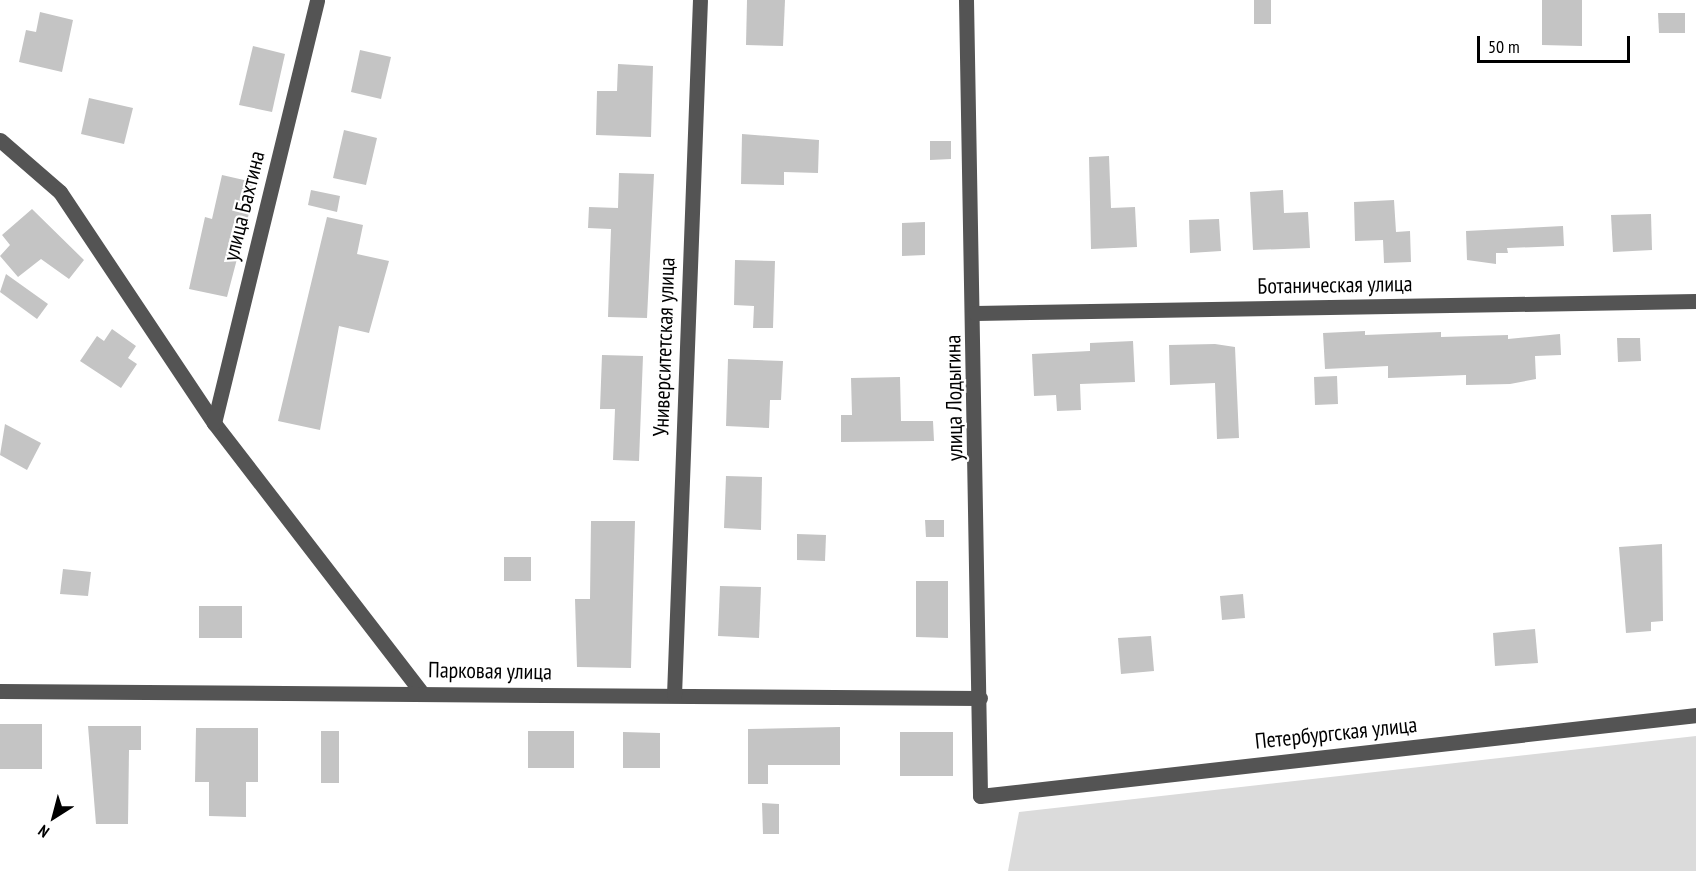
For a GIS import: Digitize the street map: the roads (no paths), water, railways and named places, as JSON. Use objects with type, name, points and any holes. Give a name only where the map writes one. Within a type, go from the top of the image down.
[{"type":"street","name":"улица Бахтина","points":[[214,423],[317,0]]},
{"type":"street","name":"Университетская улица","points":[[674,695],[700,0]]},
{"type":"street","name":"улица Лодыгина","points":[[966,0],[975,314],[980,796]]},
{"type":"street","points":[[0,140],[60,192],[214,423],[422,693]]},
{"type":"street","name":"Ботаническая улица","points":[[975,314],[1696,301]]},
{"type":"street","name":"Парковая улица","points":[[0,691],[980,698]]},
{"type":"street","name":"Петербургская улица","points":[[980,796],[1696,715]]}]
